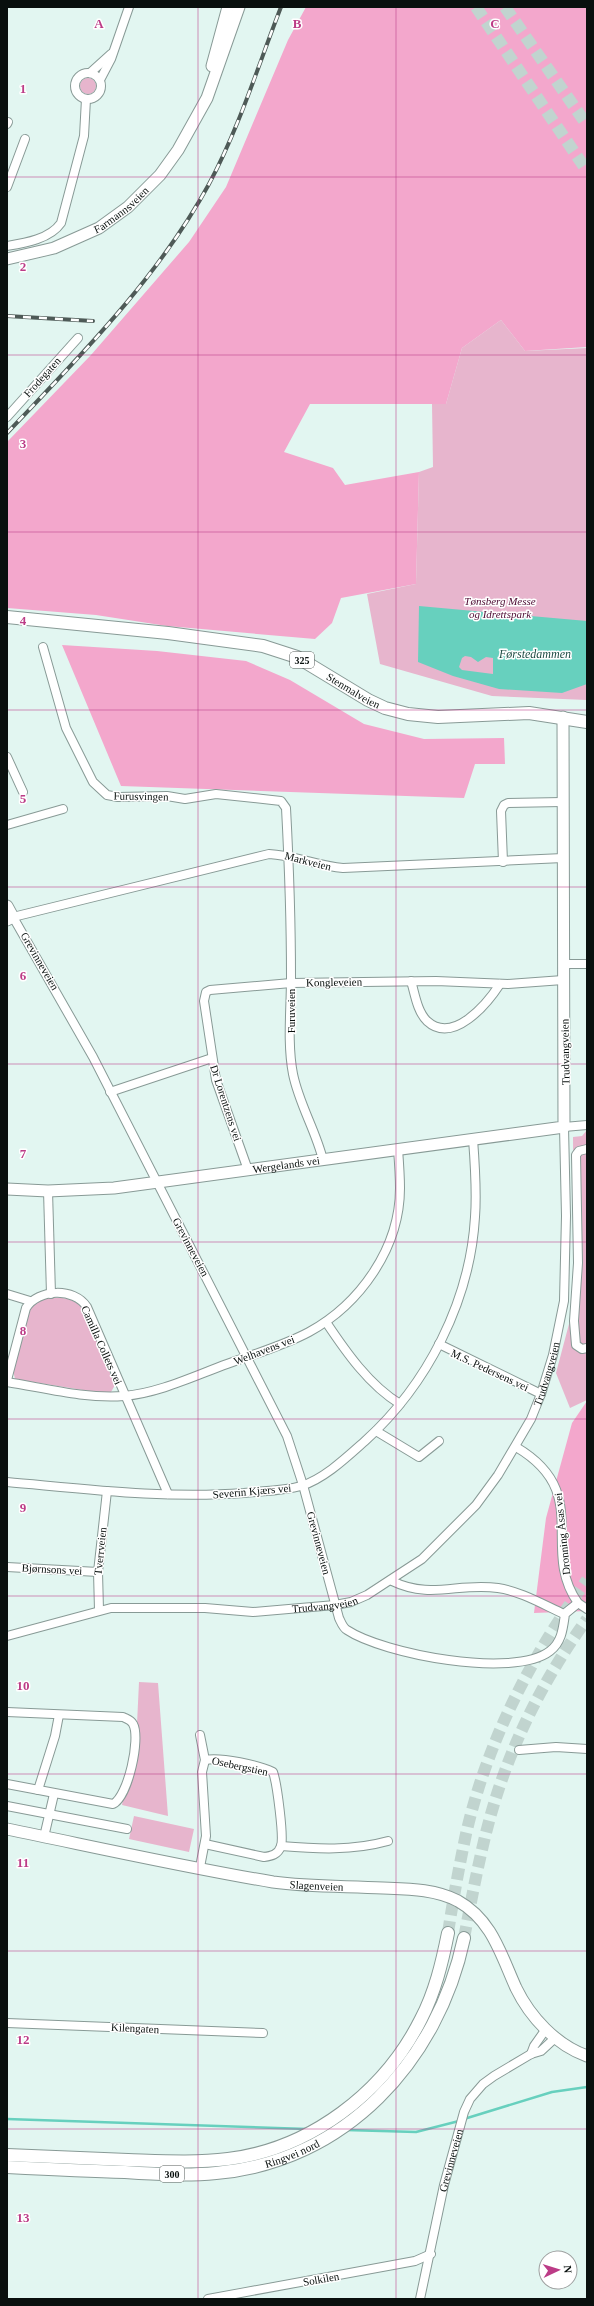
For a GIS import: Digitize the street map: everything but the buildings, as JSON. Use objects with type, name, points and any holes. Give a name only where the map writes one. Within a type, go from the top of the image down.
[{"type":"main road","name":"Farmannsveien","points":[[198,111],[228,7]]},
{"type":"main road","name":"Farmannsveien","points":[[7,259],[40,253],[80,238],[99,228],[128,207],[170,162],[198,111],[207,98],[239,7]]},
{"type":"main road","name":"Stenmalveien","points":[[7,617],[160,632],[263,646],[297,657],[368,700],[385,708],[408,714],[438,717],[529,714],[563,717],[587,722]]},
{"type":"main road","name":"Trudvangveien","points":[[563,717],[562,802],[564,1127]]},
{"type":"main road","name":"Grevinneveien","points":[[7,906],[10,919]]},
{"type":"main road","name":"Wergelands vei","points":[[7,1190],[48,1191],[108,1188],[564,1127]]},
{"type":"main road","name":"Slagenveien","points":[[7,1829],[273,1882],[417,1890],[433,1892],[456,1900],[470,1909],[487,1926],[525,2004],[555,2038],[587,2056]]},
{"type":"main road","name":"Ringvei nord","points":[[7,2155],[205,2161],[250,2155],[304,2135],[327,2122],[368,2091],[393,2063],[411,2038],[431,1997],[448,1933]]},
{"type":"main road","name":"Ringvei nord","points":[[7,2167],[161,2174],[216,2173],[240,2170],[281,2159],[306,2149],[345,2126],[368,2108],[394,2083],[426,2039],[447,1997],[464,1938]]},
{"type":"street","points":[[100,80],[106,71],[129,7]]},
{"type":"street","points":[[90,73],[96,75],[100,80],[101,87],[98,95],[86,99],[77,94],[75,84],[79,76],[90,73],[111,54]]},
{"type":"street","points":[[7,246],[41,237],[57,229],[66,205],[84,136],[86,99]]},
{"type":"street","points":[[7,187],[25,139]]},
{"type":"street","name":"Frodegaten","points":[[7,416],[78,338]]},
{"type":"street","name":"Furusvingen","points":[[43,647],[50,669],[62,720],[93,782],[98,788],[107,795],[118,797],[167,796],[185,799],[216,794],[281,801],[286,808],[288,856]]},
{"type":"street","points":[[7,757],[23,792]]},
{"type":"street","points":[[503,862],[501,811],[504,805],[508,803],[562,802]]},
{"type":"street","points":[[7,825],[64,809]]},
{"type":"street","name":"Markveien","points":[[10,919],[269,854],[288,856],[328,867],[343,868],[503,862],[563,858]]},
{"type":"street","name":"Furuveien","points":[[288,856],[291,983],[290,1018],[293,1074],[298,1094],[319,1144],[323,1160]]},
{"type":"street","name":"Grevinneveien","points":[[10,919],[55,987],[248,1356],[287,1436],[303,1485],[335,1605]]},
{"type":"street","points":[[563,964],[587,964]]},
{"type":"street","name":"Kongleveien","points":[[210,990],[291,983],[411,981],[500,984],[563,980]]},
{"type":"street","points":[[411,981],[417,1005],[424,1017],[431,1024],[443,1028],[453,1027],[465,1022],[500,984]]},
{"type":"street","name":"Dr Lorentzens vei","points":[[210,990],[204,996],[212,1058],[223,1103],[248,1170]]},
{"type":"street","points":[[110,1092],[212,1058]]},
{"type":"street","points":[[564,1127],[587,1125]]},
{"type":"street","name":"Trudvangveien","points":[[7,1636],[111,1608],[191,1608],[261,1612],[335,1605],[362,1598],[392,1581],[422,1559],[450,1533],[476,1505],[516,1447],[541,1394],[554,1349],[564,1301],[566,1216],[564,1127]]},
{"type":"street","name":"Severin Kjærs vei","points":[[7,1482],[107,1491],[168,1494],[226,1494],[288,1489],[303,1485],[333,1467],[376,1431],[400,1404],[439,1344],[456,1307],[472,1241],[476,1192],[473,1139]]},
{"type":"street","name":"Welhavens vei","points":[[7,1381],[88,1395],[124,1396],[156,1389],[248,1356],[295,1338],[326,1322],[356,1294],[372,1275],[385,1252],[396,1222],[400,1189],[398,1149]]},
{"type":"street","points":[[587,1150],[579,1151],[576,1155],[578,1263],[574,1321],[576,1345],[582,1349],[587,1348]]},
{"type":"street","points":[[48,1191],[51,1294]]},
{"type":"street","points":[[7,1294],[30,1301],[26,1308],[7,1381]]},
{"type":"street","name":"Camilla Collets vei","points":[[30,1301],[42,1294],[69,1294],[83,1302],[124,1396],[131,1405],[168,1494]]},
{"type":"street","points":[[326,1322],[352,1359],[385,1393],[400,1404]]},
{"type":"street","name":"M.S. Pedersens vei","points":[[439,1344],[541,1394]]},
{"type":"street","points":[[376,1431],[419,1457],[439,1441]]},
{"type":"street","name":"Dronning Åsas vei","points":[[516,1447],[542,1465],[558,1489],[566,1578],[571,1593],[578,1603]]},
{"type":"street","name":"Tverrveien","points":[[99,1610],[98,1572],[107,1491]]},
{"type":"street","name":"Bjørnsons vei","points":[[7,1567],[98,1572]]},
{"type":"street","points":[[392,1581],[421,1591],[498,1588],[514,1592],[564,1614],[578,1603]]},
{"type":"street","points":[[335,1605],[339,1618],[346,1630],[401,1650],[448,1660],[510,1663],[538,1658],[549,1652],[557,1644],[562,1634],[565,1614],[578,1603]]},
{"type":"street","points":[[578,1603],[587,1609]]},
{"type":"street","points":[[7,1712],[123,1717],[130,1720],[134,1725],[136,1735],[135,1755],[120,1799],[113,1804],[7,1784]]},
{"type":"street","points":[[38,1790],[55,1736],[59,1715]]},
{"type":"street","name":"Osebergstien","points":[[200,1735],[205,1760],[202,1765],[206,1816],[205,1844],[200,1867]]},
{"type":"street","points":[[519,1750],[556,1747],[587,1749]]},
{"type":"street","name":"Osebergstien","points":[[205,1760],[211,1759],[240,1764],[273,1772],[276,1782],[281,1846]]},
{"type":"street","points":[[44,1836],[54,1794]]},
{"type":"street","points":[[7,1806],[127,1829]]},
{"type":"street","points":[[205,1844],[264,1857],[272,1856],[281,1846],[307,1849],[336,1849],[365,1846],[388,1841]]},
{"type":"street","name":"Kilengaten","points":[[7,2023],[263,2033]]},
{"type":"street","points":[[531,2054],[534,2046],[546,2029]]},
{"type":"street","name":"Grevinneveien","points":[[420,2299],[431,2254],[444,2185],[458,2131],[470,2099],[483,2084],[531,2054],[541,2051],[555,2038]]},
{"type":"street","name":"Solkilen","points":[[208,2299],[415,2261],[431,2254]]},
{"type":"green space","points":[[88,78],[94,80],[96,86],[94,92],[88,94],[82,92],[80,86],[82,80]]},
{"type":"green space","name":"Tønsberg Messe og Idrettspark","points":[[501,320],[525,351],[587,348],[587,700],[492,696],[380,664],[367,594],[416,584],[419,472],[433,467],[432,404],[446,404],[462,348]]},
{"type":"green space","points":[[587,1130],[587,1400],[570,1408],[556,1373],[569,1324],[574,1286],[573,1137],[582,1136]]},
{"type":"green space","points":[[42,1298],[70,1299],[84,1309],[115,1385],[111,1392],[95,1392],[15,1379],[13,1370],[29,1310],[33,1304]]},
{"type":"green space","points":[[139,1682],[158,1683],[168,1816],[122,1805],[137,1724]]},
{"type":"green space","points":[[134,1816],[194,1829],[189,1852],[129,1839]]},
{"type":"shaded area","points":[[306,7],[587,7],[587,347],[525,351],[501,320],[462,348],[446,404],[310,404],[284,452],[333,468],[345,485],[419,472],[416,584],[341,598],[332,623],[315,639],[167,626],[96,615],[7,608],[7,442],[91,355],[189,242],[226,187],[288,40]]},
{"type":"shaded area","points":[[62,645],[157,651],[246,661],[290,680],[364,724],[424,739],[504,738],[505,764],[475,764],[464,798],[121,786]]},
{"type":"shaded area","points":[[587,1401],[587,1611],[534,1613],[546,1518],[572,1423]]},
{"type":"water","name":"Førstedammen","points":[[419,606],[587,621],[587,684],[562,693],[499,689],[453,676],[418,662]],"holes":[[[465,656],[471,657],[478,662],[486,657],[493,658],[493,674],[462,670],[459,667],[462,658]]]},
{"type":"waterway","points":[[464,2119],[552,2092],[587,2087]]},
{"type":"waterway","points":[[7,2119],[307,2129]]},
{"type":"waterway","points":[[346,2130],[416,2132],[459,2121]]},
{"type":"tunnel","points":[[476,7],[587,171]]},
{"type":"tunnel","points":[[505,7],[587,125]]},
{"type":"tunnel","points":[[448,1933],[466,1834],[486,1766],[513,1701],[547,1639],[587,1580]]},
{"type":"tunnel","points":[[464,1938],[484,1842],[494,1804],[508,1763],[517,1741],[548,1678],[573,1638],[587,1619]]},
{"type":"railway","points":[[7,433],[90,345],[116,315],[142,284],[189,219],[209,184],[230,141],[281,7]]},
{"type":"railway","points":[[7,316],[93,321]]}]
